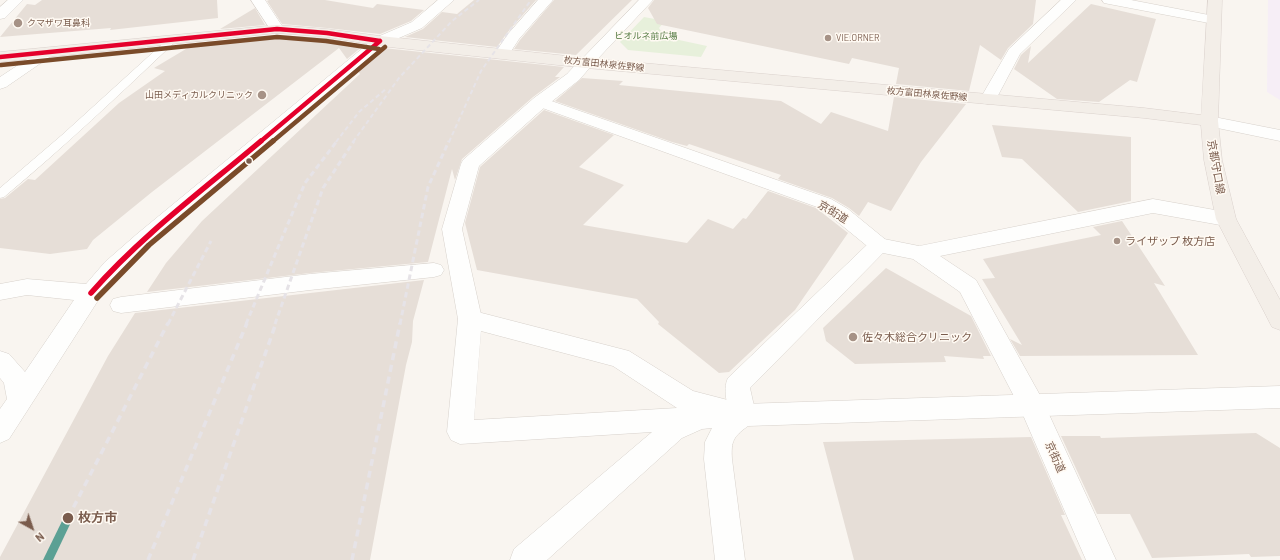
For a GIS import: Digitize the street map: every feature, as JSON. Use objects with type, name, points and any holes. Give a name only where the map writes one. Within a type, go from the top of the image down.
[{"type":"main road","name":"京都守口線","points":[[1214,0],[1209,121],[1213,160],[1226,219],[1280,321]]},
{"type":"main road","name":"枚方富田林泉佐野線","points":[[0,57],[277,29],[327,33],[380,41],[586,63],[1144,113],[1209,121]]},
{"type":"street","points":[[0,15],[16,0]]},
{"type":"street","points":[[0,431],[91,293],[113,268],[144,239],[380,41],[417,25],[447,0]]},
{"type":"street","points":[[503,53],[513,37],[546,0]]},
{"type":"street","points":[[646,0],[573,77],[540,102],[470,164],[452,229],[470,319],[460,432],[743,415],[1280,397]]},
{"type":"street","points":[[988,99],[1014,52],[1069,0]]},
{"type":"street","points":[[1109,0],[1214,20]]},
{"type":"street","points":[[261,1],[277,29]]},
{"type":"street","points":[[0,84],[46,53]]},
{"type":"street","name":"京街道","points":[[540,102],[824,203],[841,214],[879,245],[918,254],[968,286],[1032,405],[1101,560]]},
{"type":"street","points":[[1209,121],[1267,132],[1280,136]]},
{"type":"street","points":[[918,254],[1153,206],[1226,219]]},
{"type":"street","points":[[743,415],[737,385],[879,245]]},
{"type":"street","points":[[121,305],[310,282],[434,270]]},
{"type":"street","points":[[0,292],[27,287],[91,293]]},
{"type":"street","points":[[470,319],[620,358],[686,400],[743,415]]},
{"type":"street","points":[[0,361],[16,379],[20,401]]},
{"type":"street","points":[[525,560],[673,430],[690,422],[743,415]]},
{"type":"street","points":[[730,560],[718,459],[718,442],[728,426],[743,415]]},
{"type":"lane","points":[[0,194],[35,166],[86,121],[173,39]]},
{"type":"shaded area","points":[[1268,0],[1280,0],[1280,100],[1267,92]]},
{"type":"green space","name":"ビオルネ前広場","points":[[644,17],[665,21],[659,28],[665,37],[707,46],[701,57],[628,50],[620,42]]},
{"type":"building","points":[[42,0],[217,0],[218,18],[110,30],[111,28],[0,37],[27,4],[35,5]]},
{"type":"building","points":[[325,0],[373,8],[377,4],[424,10],[411,21],[380,34],[282,24],[267,1]]},
{"type":"building","points":[[474,0],[536,0],[507,33],[497,47],[405,37],[423,29],[442,12],[457,14]]},
{"type":"building","points":[[554,0],[632,0],[576,55],[514,49]]},
{"type":"building","name":"VIE.ORNER","points":[[654,0],[1036,0],[1033,24],[1008,48],[1001,60],[980,45],[969,91],[896,84],[899,68],[852,58],[849,64],[657,24],[648,8]]},
{"type":"building","points":[[1091,4],[1156,19],[1137,82],[1130,80],[1099,102],[1057,99],[1014,69],[1021,55],[1031,46],[1028,63]]},
{"type":"building","points":[[255,8],[265,25],[220,29]]},
{"type":"building","points":[[277,35],[327,38],[364,45],[347,59],[339,48],[152,192],[93,240],[87,249],[50,254],[0,248],[0,199],[5,198],[28,179],[35,180],[119,103],[165,71],[154,68],[196,43]]},
{"type":"building","points":[[383,48],[564,67],[555,77],[560,77],[533,97],[462,159],[455,180],[452,169],[428,262],[310,273],[147,292],[166,263],[202,221],[360,74],[357,70]]},
{"type":"building","points":[[582,78],[623,81],[619,85],[781,101],[821,124],[831,112],[888,131],[894,97],[966,104],[921,162],[891,211],[868,202],[859,216],[832,198],[778,179],[781,175],[689,144],[687,146],[672,142],[555,101]]},
{"type":"building","points":[[544,110],[614,135],[579,167],[624,185],[583,225],[687,243],[708,219],[733,229],[743,218],[746,219],[768,191],[816,208],[848,233],[795,310],[729,372],[719,373],[658,324],[659,322],[637,299],[477,270],[465,223],[480,167]]},
{"type":"building","points":[[992,125],[1131,137],[1131,201],[1078,212],[1022,159],[1002,157]]},
{"type":"building","points":[[1122,221],[1165,286],[1154,283],[1198,355],[1020,356],[1010,339],[1022,345],[982,279],[995,278],[983,259],[1101,235],[1093,227]]},
{"type":"building","points":[[886,268],[971,316],[991,356],[983,356],[984,359],[944,356],[946,362],[855,364],[826,341],[823,328]]},
{"type":"building","points":[[424,280],[413,321],[412,342],[406,365],[370,560],[0,560],[0,557],[108,356],[135,313]]},
{"type":"building","points":[[1256,433],[1280,448],[1280,556],[1251,557],[1249,554],[1152,558],[1130,514],[1097,514],[1061,436],[1100,436],[1101,438]]},
{"type":"building","points":[[1031,437],[1065,515],[1061,515],[1082,560],[854,560],[823,442]]},
{"type":"railway","points":[[353,142],[399,78],[452,21],[479,0]]},
{"type":"railway","points":[[449,142],[481,71],[531,0]]},
{"type":"railway","points":[[336,142],[359,112],[387,88]]},
{"type":"railway","points":[[246,324],[305,183],[337,141]]},
{"type":"railway","points":[[275,324],[323,188],[354,141]]},
{"type":"railway","points":[[400,324],[428,187],[449,141]]},
{"type":"railway","points":[[168,324],[211,241]]},
{"type":"railway","points":[[68,518],[168,323]]},
{"type":"railway","points":[[148,560],[247,323]]},
{"type":"railway","points":[[193,560],[276,323]]},
{"type":"railway","points":[[352,560],[400,323]]},
{"type":"transit line","points":[[0,57],[277,29],[327,33],[380,41]]},
{"type":"transit line","points":[[1,65],[277,37],[326,41],[379,49]]},
{"type":"transit line","points":[[91,293],[113,268],[144,239],[380,41]]},
{"type":"transit line","points":[[97,298],[149,245],[385,47]]},
{"type":"transit line","points":[[48,560],[68,518]]},
{"type":"place","name":"クマザワ耳鼻科","points":[[18,23]]},
{"type":"place","name":"VIE.ORNER","points":[[828,38]]},
{"type":"place","name":"山田メディカルクリニック","points":[[262,95]]},
{"type":"place","name":"ライザップ 枚方店","points":[[1117,241]]},
{"type":"place","name":"佐々木総合クリニック","points":[[853,337]]},
{"type":"place","name":"枚方市","points":[[68,518]]}]
